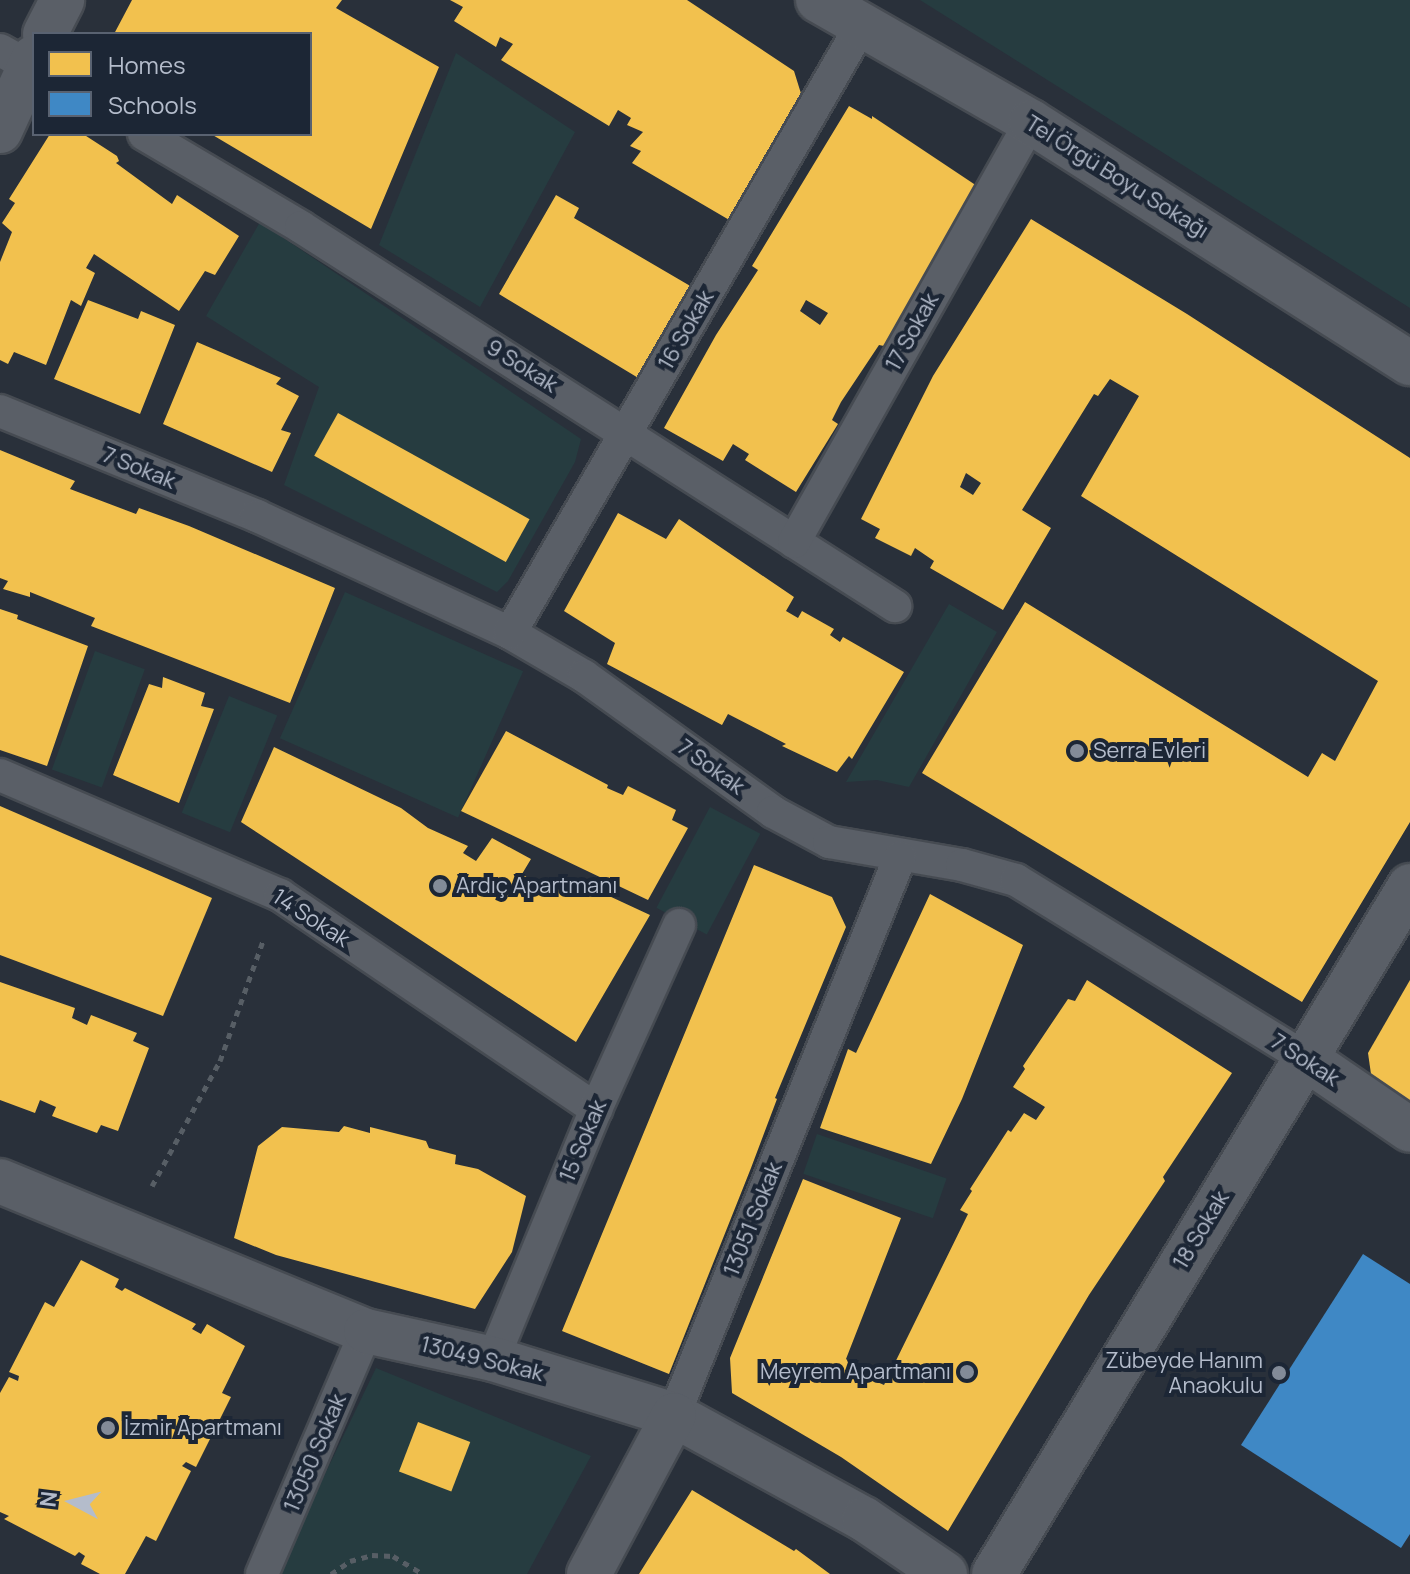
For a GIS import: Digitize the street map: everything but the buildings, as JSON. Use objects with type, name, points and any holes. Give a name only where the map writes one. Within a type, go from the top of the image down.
[{"type":"street","points":[[42,32],[62,0]]},
{"type":"street","name":"Tel Örgü Boyu Sokağı","points":[[818,0],[1031,122],[1410,363]]},
{"type":"street","points":[[0,131],[28,55]]},
{"type":"street","name":"18 Sokak","points":[[994,1574],[1410,886]]},
{"type":"street","name":"7 Sokak","points":[[1305,1058],[1410,1130]]},
{"type":"street","name":"13049 Sokak","points":[[0,1181],[366,1331],[493,1359],[674,1415],[864,1519],[945,1574]]},
{"type":"street","name":"13051 Sokak","points":[[589,1574],[674,1415]]},
{"type":"lane","name":"16 Sokak","points":[[510,633],[861,26]]},
{"type":"lane","name":"17 Sokak","points":[[794,542],[1031,122]]},
{"type":"lane","name":"9 Sokak","points":[[147,136],[301,227],[895,606]]},
{"type":"lane","name":"7 Sokak","points":[[0,411],[257,516],[510,633],[584,676],[773,812],[829,842],[900,857],[962,865],[1016,880],[1305,1058]]},
{"type":"lane","name":"14 Sokak","points":[[0,775],[280,895],[596,1109]]},
{"type":"lane","name":"13051 Sokak","points":[[674,1415],[900,857]]},
{"type":"lane","name":"15 Sokak","points":[[493,1359],[596,1109],[679,925]]},
{"type":"lane","name":"13050 Sokak","points":[[262,1574],[366,1331]]},
{"type":"path","points":[[126,1235],[220,1061],[280,895]]},
{"type":"path","points":[[331,1574],[350,1561],[372,1555],[393,1556],[423,1574]]},
{"type":"green space","points":[[920,0],[1410,0],[1410,308]]},
{"type":"green space","points":[[456,53],[575,132],[480,307],[379,245]]},
{"type":"green space","points":[[260,222],[581,439],[575,462],[508,581],[497,592],[284,485],[319,387],[206,316]]},
{"type":"green space","points":[[345,592],[523,671],[458,817],[280,738]]},
{"type":"green space","points":[[949,604],[997,632],[909,787],[877,780],[846,782]]},
{"type":"green space","points":[[95,651],[145,669],[102,788],[52,769]]},
{"type":"green space","points":[[229,696],[277,715],[230,832],[182,813]]},
{"type":"green space","points":[[710,807],[760,834],[707,934],[656,908]]},
{"type":"green space","points":[[817,1134],[947,1179],[933,1218],[803,1174]]},
{"type":"green space","points":[[376,1368],[591,1456],[527,1574],[277,1574]]},
{"type":"place","name":"Serra Evleri","points":[[1077,751]]},
{"type":"place","name":"Ardıç Apartmanı","points":[[440,886]]},
{"type":"place","name":"Meyrem Apartmanı","points":[[967,1372]]},
{"type":"place","name":"Zübeyde Hanım Anaokulu","points":[[1279,1373]]},
{"type":"place","name":"İzmir Apartmanı","points":[[108,1428]]}]
